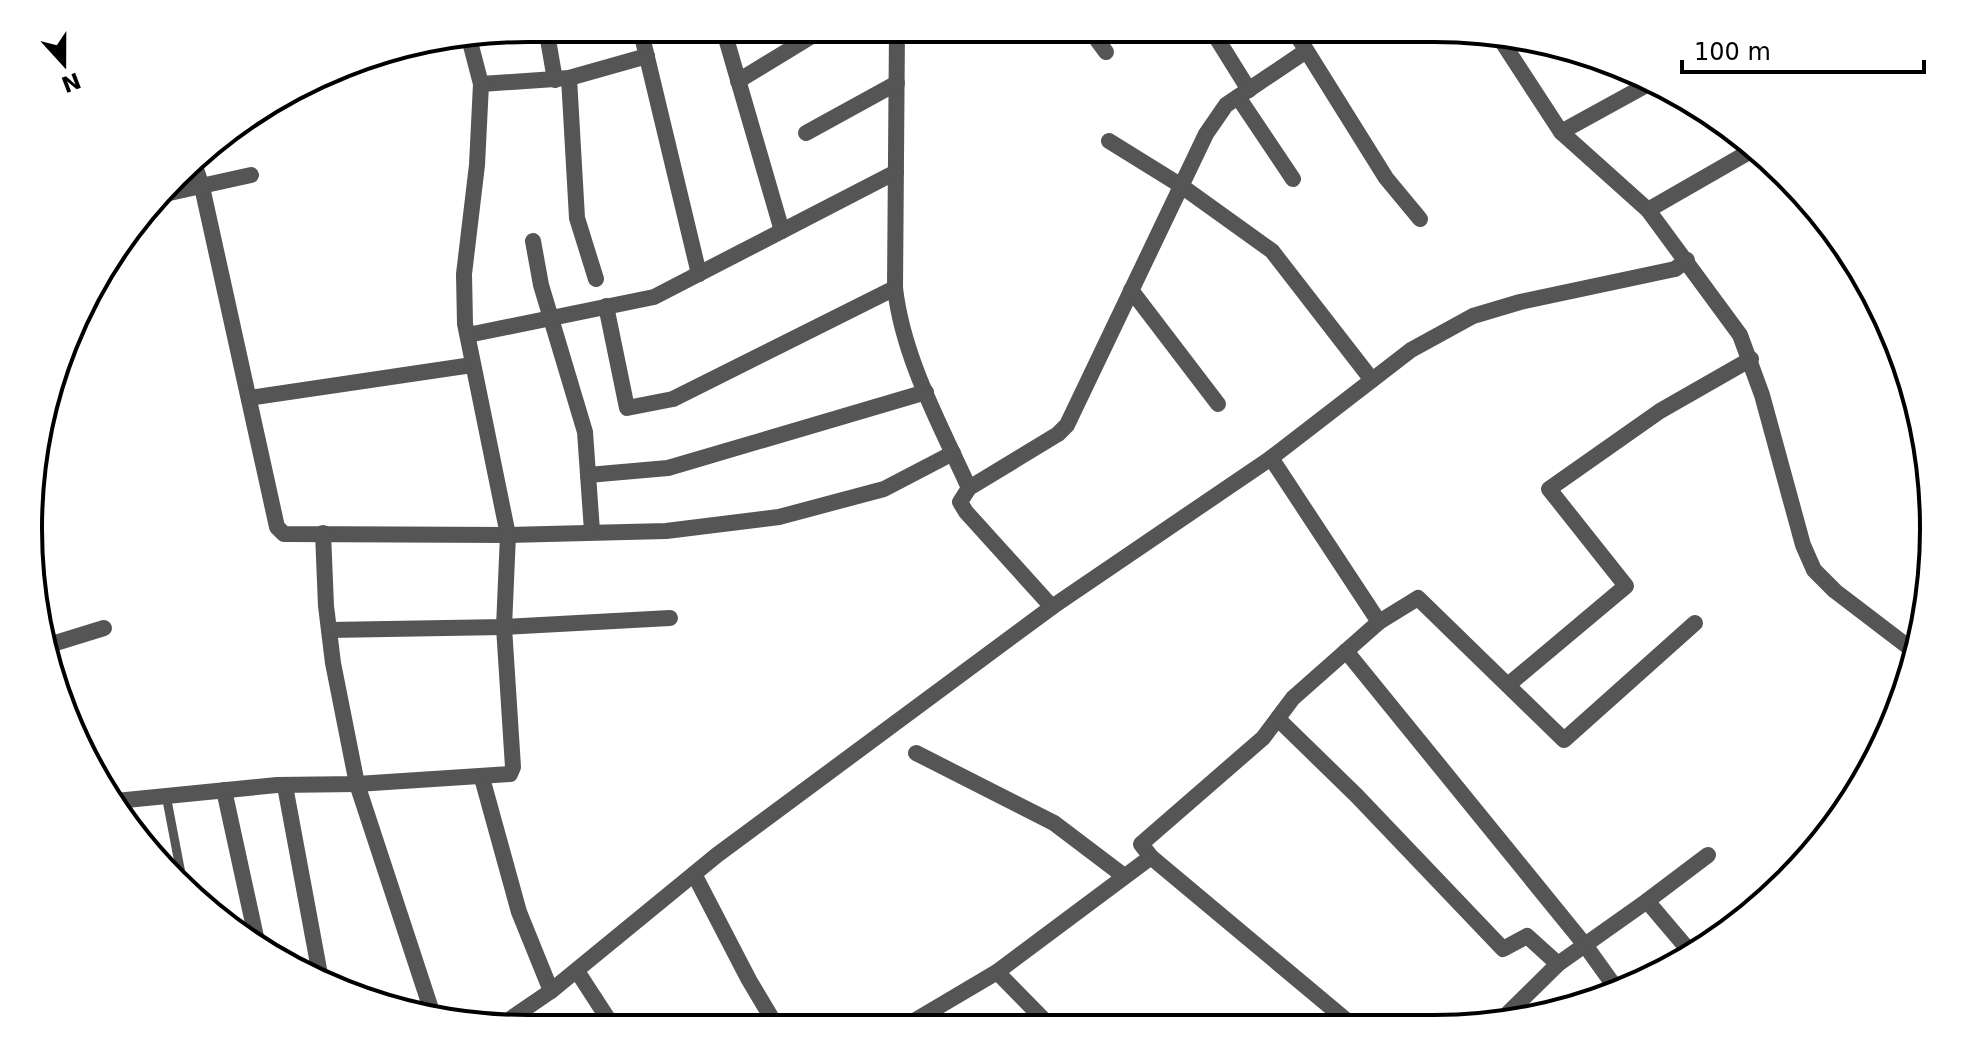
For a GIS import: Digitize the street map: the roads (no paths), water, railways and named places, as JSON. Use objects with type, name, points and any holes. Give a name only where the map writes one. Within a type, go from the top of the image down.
[{"type":"street","points":[[550,42],[562,79],[577,218],[596,279]]},
{"type":"street","points":[[644,42],[699,274]]},
{"type":"street","points":[[727,42],[782,231]]},
{"type":"street","points":[[738,81],[802,42]]},
{"type":"street","points":[[897,42],[895,288],[898,315],[926,392],[969,488]]},
{"type":"street","points":[[1099,42],[1106,52]]},
{"type":"street","points":[[1218,42],[1293,179]]},
{"type":"street","points":[[1301,42],[1386,178],[1420,219]]},
{"type":"street","points":[[125,800],[224,790],[482,778],[510,774],[513,767],[504,627],[508,535],[472,365],[464,274],[477,165],[481,84],[471,45]]},
{"type":"street","points":[[1506,47],[1561,132],[1648,210],[1740,335],[1751,359],[1803,545],[1814,570],[1835,591],[1905,645]]},
{"type":"street","points":[[1052,607],[962,507],[961,497],[969,488],[1058,434],[1067,425],[1206,134],[1226,105],[1306,51]]},
{"type":"street","points":[[481,84],[562,79],[647,56]]},
{"type":"street","points":[[806,133],[897,83]]},
{"type":"street","points":[[1561,132],[1641,88]]},
{"type":"street","points":[[1109,141],[1180,185],[1272,251],[1372,380]]},
{"type":"street","points":[[1648,210],[1744,155]]},
{"type":"street","points":[[197,172],[280,532],[508,535],[666,531],[779,517],[884,489],[953,453]]},
{"type":"street","points":[[468,335],[654,297],[896,172]]},
{"type":"street","points":[[177,192],[251,175]]},
{"type":"street","points":[[533,241],[541,285],[585,432],[592,531]]},
{"type":"street","points":[[517,1015],[577,971],[694,874],[1052,607],[1271,458],[1411,350],[1473,316],[1520,302],[1675,269],[1687,260]]},
{"type":"street","points":[[606,306],[627,408],[673,399],[895,288]]},
{"type":"street","points":[[1131,290],[1218,404]]},
{"type":"street","points":[[1508,685],[1626,586],[1549,489],[1660,411],[1751,359]]},
{"type":"street","points":[[249,398],[472,365]]},
{"type":"street","points":[[588,475],[668,468],[926,392]]},
{"type":"street","points":[[1271,458],[1379,622]]},
{"type":"street","points":[[323,533],[329,630],[357,784],[430,1005]]},
{"type":"street","points":[[1340,1015],[1151,857],[1141,844],[1263,738],[1293,698],[1379,622],[1418,598],[1564,740],[1695,623]]},
{"type":"street","points":[[329,630],[504,627],[670,618]]},
{"type":"street","points":[[56,643],[104,628]]},
{"type":"street","points":[[1346,651],[1585,945],[1611,981]]},
{"type":"street","points":[[1278,719],[1357,796],[1503,949],[1527,936],[1558,964]]},
{"type":"street","points":[[916,753],[1054,823],[1124,876]]},
{"type":"street","points":[[482,778],[519,912],[551,991]]},
{"type":"street","points":[[285,786],[319,968]]},
{"type":"street","points":[[224,790],[255,931]]},
{"type":"street","points":[[1511,1009],[1558,964],[1708,855]]},
{"type":"street","points":[[924,1015],[997,972],[1151,857]]},
{"type":"street","points":[[694,874],[770,1015]]},
{"type":"street","points":[[1647,901],[1685,945]]},
{"type":"street","points":[[577,971],[606,1015]]},
{"type":"street","points":[[997,972],[1039,1015]]},
{"type":"lane","points":[[166,795],[180,868]]}]
